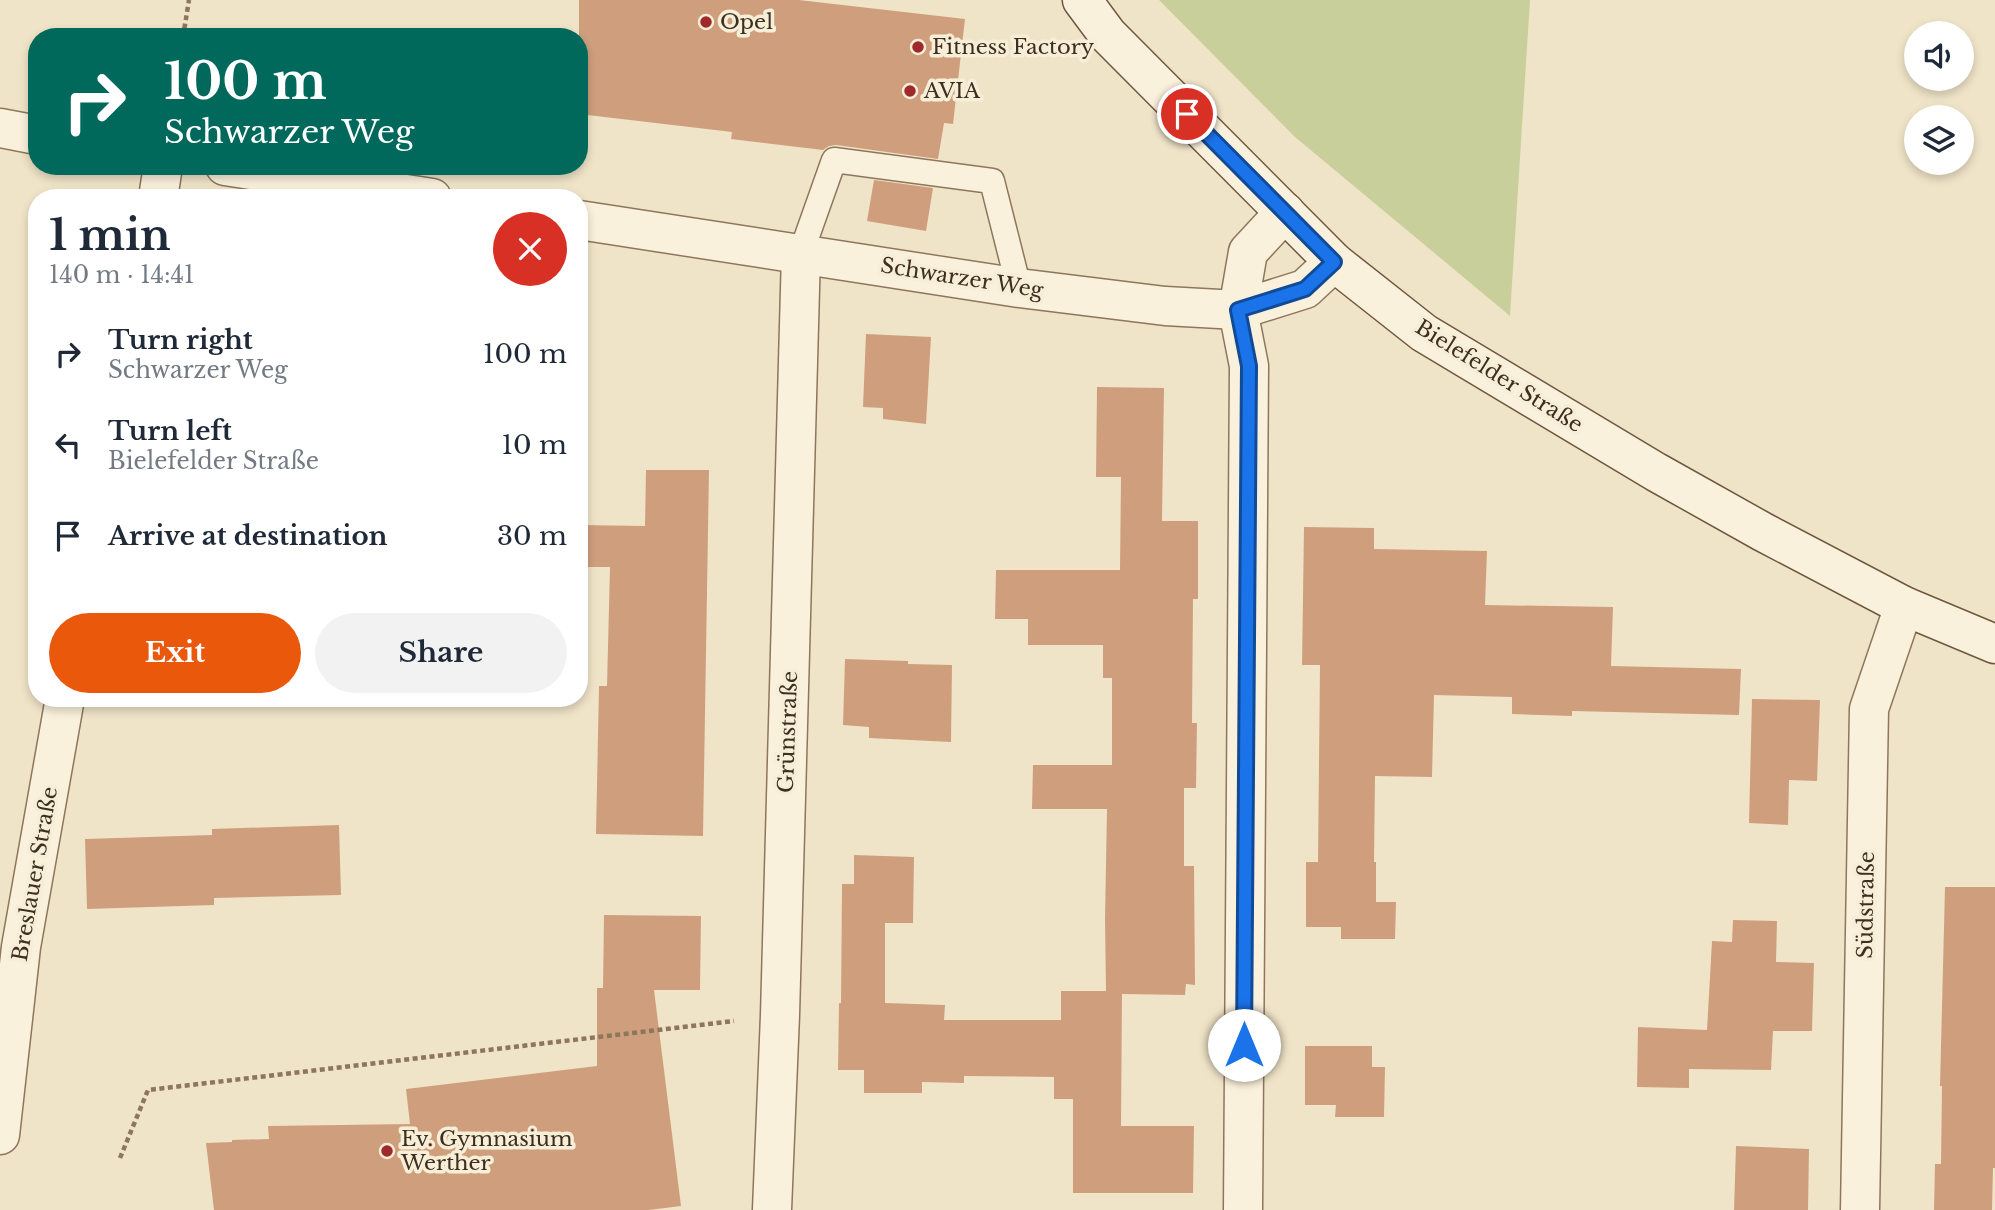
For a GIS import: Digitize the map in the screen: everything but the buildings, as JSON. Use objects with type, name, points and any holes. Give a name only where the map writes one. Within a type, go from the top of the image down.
[{"type":"street","name":"Bielefelder Straße","points":[[1082,0],[1108,35],[1334,262],[1424,332],[1763,532],[1904,606],[1995,644]]},
{"type":"street","points":[[0,128],[28,133]]},
{"type":"street","points":[[283,175],[374,189]]},
{"type":"street","points":[[1243,1210],[1249,366],[1238,310],[1248,252],[1285,212]]},
{"type":"street","name":"Schwarzer Weg","points":[[588,221],[1019,288],[1165,306],[1238,310],[1305,289],[1334,262]]},
{"type":"street","name":"Grünstraße","points":[[772,1210],[801,253]]},
{"type":"street","name":"Südstraße","points":[[1860,1210],[1869,709],[1904,606]]},
{"type":"street","name":"Breslauer Straße","points":[[0,1135],[21,947],[63,707]]},
{"type":"lane","points":[[801,253],[834,160],[992,181],[1019,288]]},
{"type":"path","points":[[184,28],[189,0]]},
{"type":"path","points":[[120,1158],[148,1090],[780,1015]]},
{"type":"green space","points":[[1159,0],[1530,0],[1510,316],[1295,137]]},
{"type":"place","name":"Opel","points":[[706,22]]},
{"type":"place","name":"Fitness Factory","points":[[918,47]]},
{"type":"place","name":"AVIA","points":[[910,91]]},
{"type":"place","name":"Ev. Gymnasium Werther","points":[[387,1151]]},
{"type":"route","points":[[1187,114],[1334,262],[1305,289],[1238,310],[1249,366],[1244,1045]]}]
